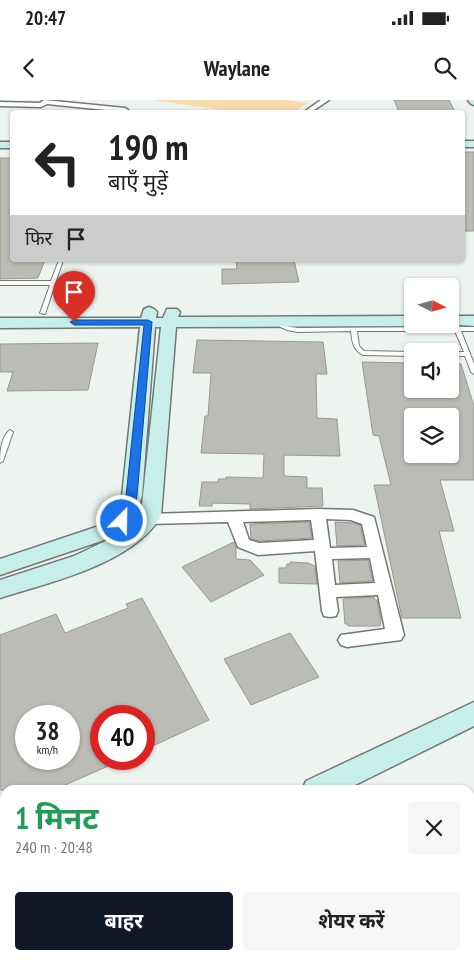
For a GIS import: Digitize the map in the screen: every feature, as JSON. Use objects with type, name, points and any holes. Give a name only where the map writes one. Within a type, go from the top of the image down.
[{"type":"street","points":[[0,104],[41,105],[48,101],[128,108],[79,100]]},
{"type":"street","points":[[310,110],[326,100]]},
{"type":"street","points":[[0,313],[170,317],[404,311]]},
{"type":"street","points":[[459,317],[474,311]]},
{"type":"street","points":[[0,323],[148,317]]},
{"type":"street","points":[[0,567],[107,532],[122,521],[132,496],[148,317]]},
{"type":"street","points":[[170,317],[274,322],[404,321]]},
{"type":"street","points":[[0,589],[92,557],[118,545],[146,523],[153,495],[170,317]]},
{"type":"street","points":[[459,320],[474,321]]},
{"type":"street","points":[[122,521],[146,523],[318,514],[353,515],[369,521],[395,634],[347,640]]},
{"type":"street","points":[[318,514],[330,611]]},
{"type":"street","points":[[234,517],[243,543],[258,549],[376,552]]},
{"type":"street","points":[[327,591],[384,589]]},
{"type":"street","points":[[336,785],[474,713]]},
{"type":"lane","points":[[44,313],[60,262]]},
{"type":"lane","points":[[0,283],[53,283]]},
{"type":"lane","points":[[274,322],[289,329],[298,330],[354,330],[404,325]]},
{"type":"lane","points":[[459,323],[474,329]]},
{"type":"lane","points":[[354,330],[356,345],[363,353],[404,354]]},
{"type":"lane","points":[[458,333],[474,372]]},
{"type":"lane","points":[[459,354],[467,354]]},
{"type":"lane","points":[[0,461],[10,432]]},
{"type":"shaded area","points":[[153,100],[285,100],[308,103],[297,110],[222,110]]},
{"type":"building","points":[[394,100],[449,100],[454,110],[398,110]]},
{"type":"building","points":[[465,152],[474,152],[474,231],[465,231]]},
{"type":"building","points":[[0,158],[10,158],[10,262],[44,262],[38,278],[0,279]]},
{"type":"building","points":[[236,262],[294,262],[299,282],[222,284],[222,269],[237,269]]},
{"type":"building","points":[[197,340],[323,342],[327,374],[316,374],[317,418],[337,419],[340,456],[284,455],[284,476],[307,477],[307,488],[322,488],[323,506],[250,509],[250,504],[212,503],[212,506],[199,506],[202,482],[218,482],[218,479],[226,479],[226,477],[263,478],[264,454],[201,453],[205,416],[208,416],[211,373],[193,373]]},
{"type":"building","points":[[98,343],[88,390],[7,391],[13,372],[0,372],[0,344]]},
{"type":"building","points":[[362,362],[404,363],[404,398],[459,398],[459,364],[461,364],[474,406],[474,480],[440,480],[454,531],[439,531],[461,618],[402,618],[374,485],[391,485],[379,436],[373,435]]},
{"type":"building","points":[[309,522],[312,538],[259,541],[251,539],[250,524]]},
{"type":"building","points":[[335,522],[360,525],[365,545],[337,546]]},
{"type":"building","points":[[234,542],[236,559],[250,560],[264,575],[211,602],[182,567]]},
{"type":"building","points":[[368,560],[373,581],[340,583],[338,561]]},
{"type":"building","points":[[290,562],[308,563],[315,566],[317,584],[279,583],[279,568],[286,568]]},
{"type":"building","points":[[374,597],[377,600],[381,620],[380,626],[348,626],[348,624],[345,624],[343,599]]},
{"type":"building","points":[[142,598],[209,720],[155,745],[155,705],[90,705],[90,770],[99,770],[65,785],[0,785],[0,635],[56,614],[65,633],[128,608],[126,604]]},
{"type":"building","points":[[290,633],[319,677],[251,705],[224,659]]},
{"type":"route","points":[[74,322],[148,322],[132,496],[122,521]]}]
